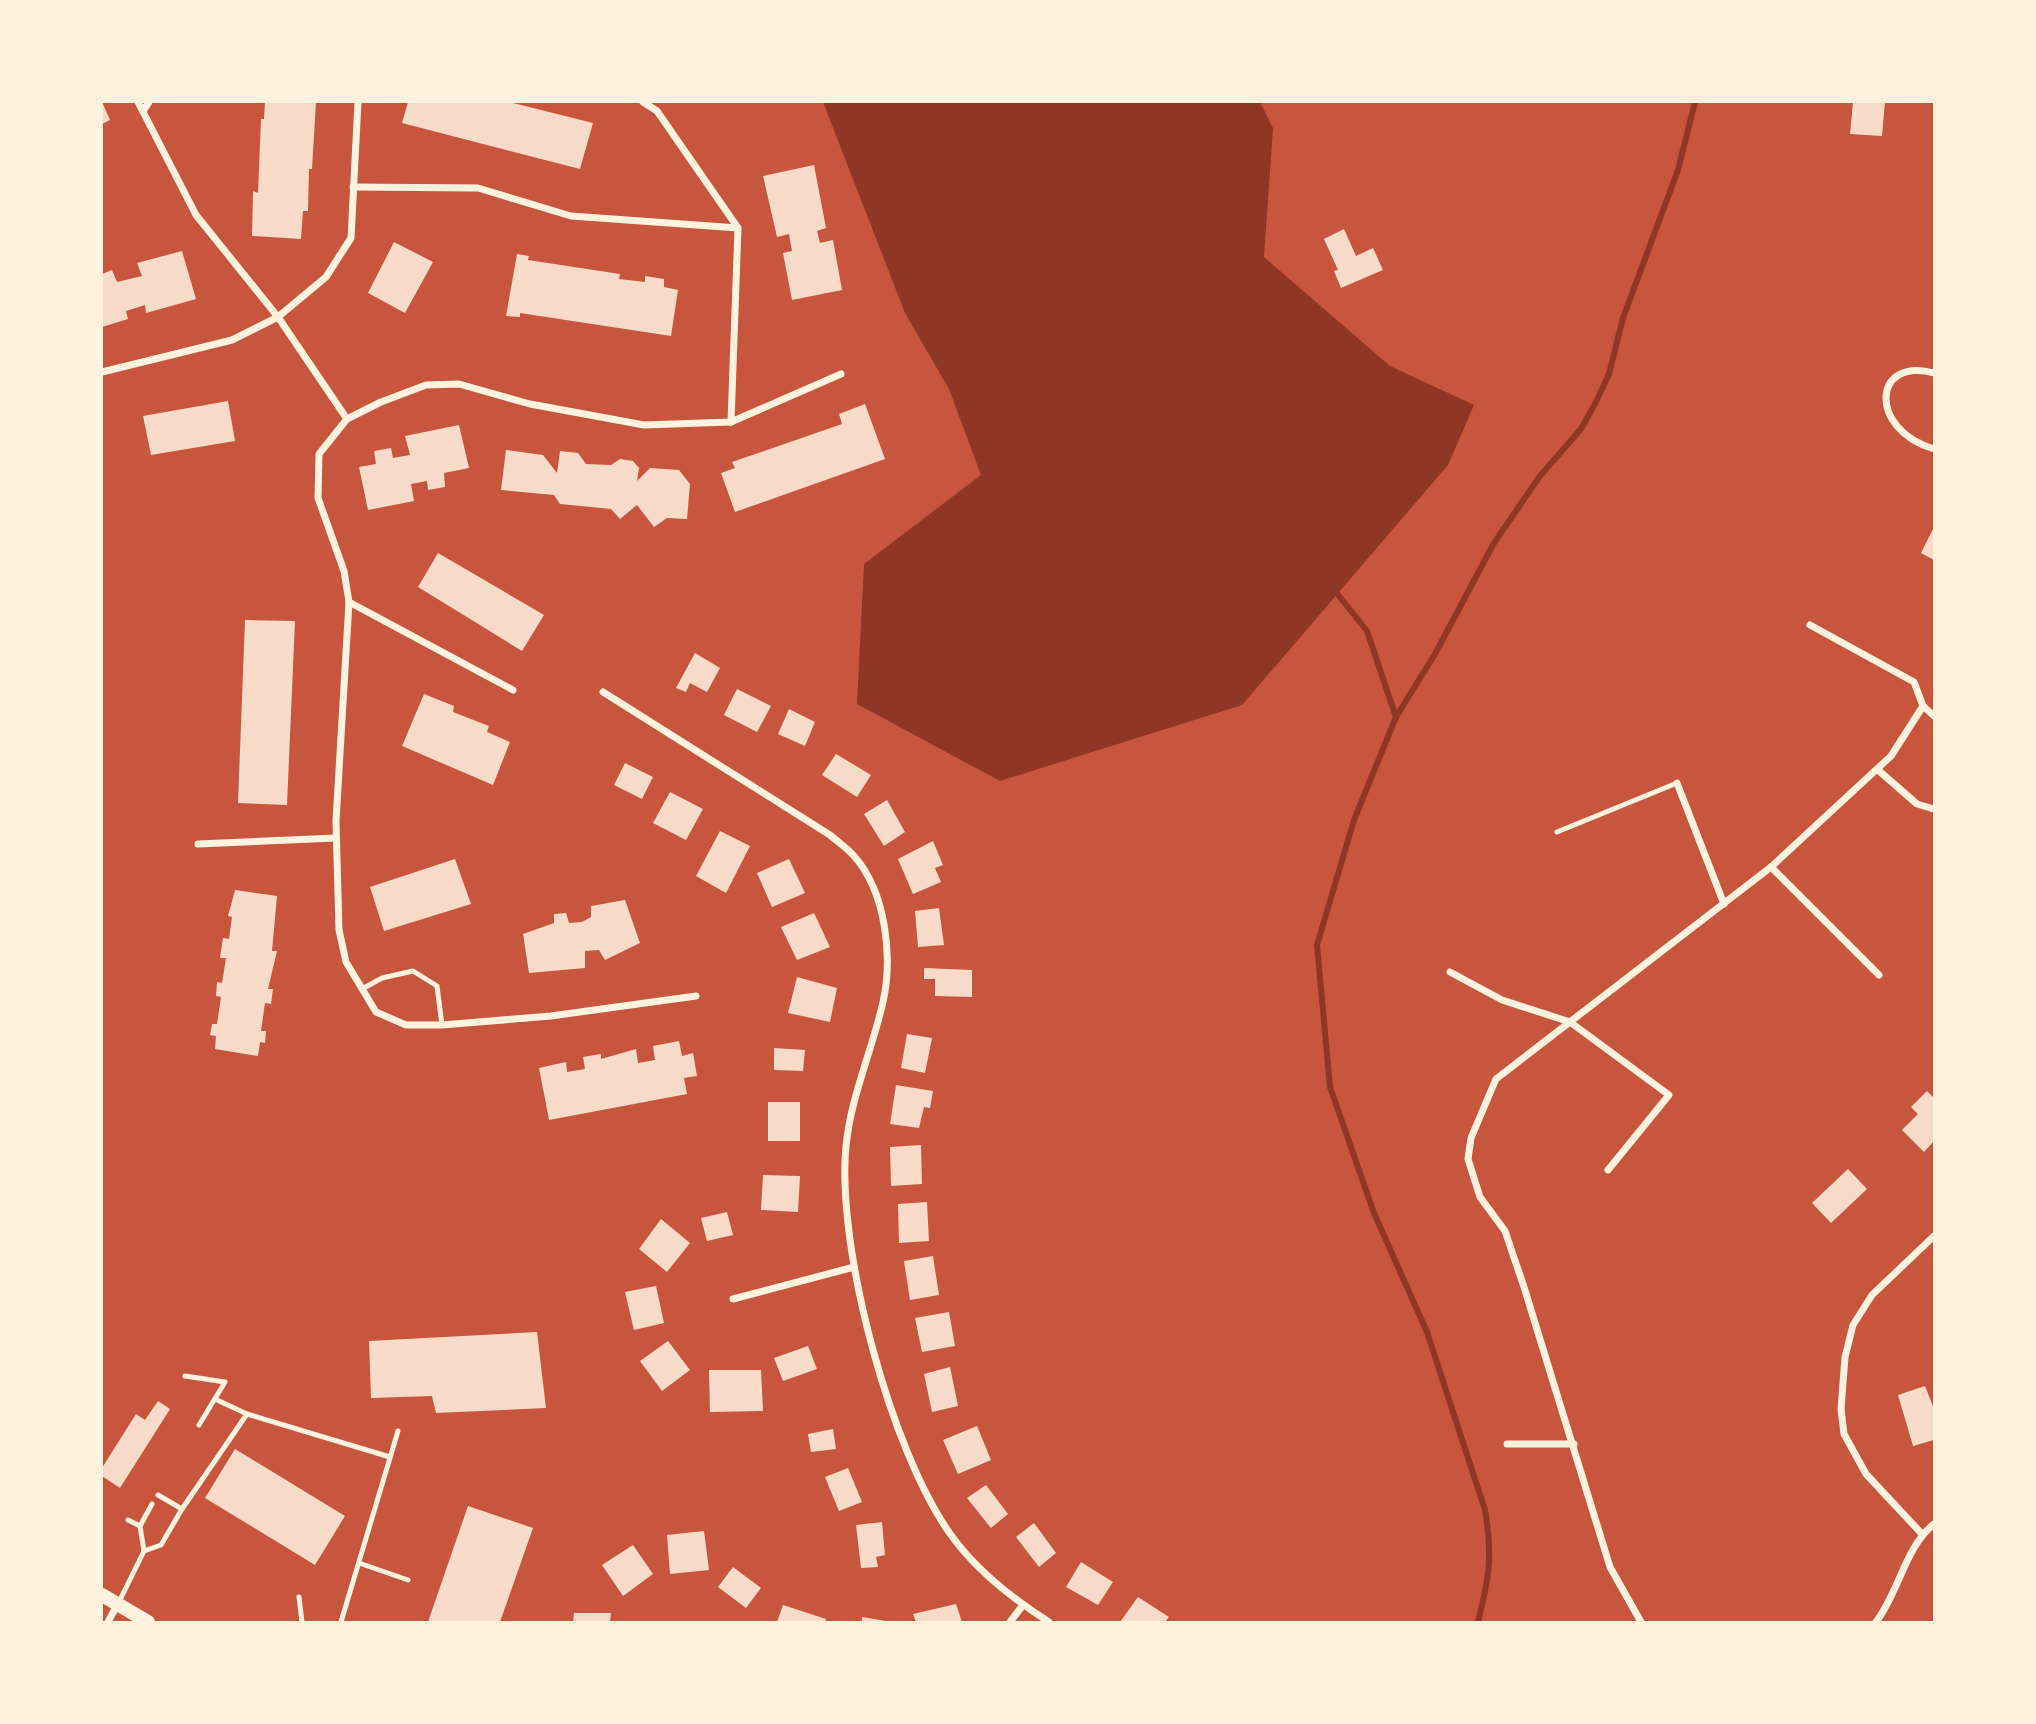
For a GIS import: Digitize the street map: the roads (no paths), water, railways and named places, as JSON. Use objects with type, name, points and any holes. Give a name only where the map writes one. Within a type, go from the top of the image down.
[{"type":"main road","points":[[102,1595],[148,1622]]},
{"type":"street","points":[[138,102],[196,215],[278,317],[347,419]]},
{"type":"street","points":[[144,111],[149,102]]},
{"type":"street","points":[[102,372],[232,340],[278,317],[326,277],[351,238],[358,102]]},
{"type":"street","points":[[643,102],[657,111],[738,228],[731,422]]},
{"type":"street","points":[[353,187],[478,188],[571,216],[738,228]]},
{"type":"street","points":[[1934,373],[1922,369],[1903,373],[1887,388],[1886,405],[1893,425],[1910,440],[1934,449]]},
{"type":"street","points":[[696,996],[551,1016],[442,1025],[406,1026],[376,1012],[346,962],[339,930],[336,838],[349,602],[344,571],[318,498],[319,454],[347,419],[426,385],[458,384],[530,404],[644,425],[731,422],[841,374]]},
{"type":"street","points":[[349,602],[513,690]]},
{"type":"street","points":[[1810,625],[1914,682],[1923,706],[1934,716]]},
{"type":"street","points":[[603,692],[831,835],[856,858],[878,898],[885,933],[884,1000],[859,1078],[846,1145],[846,1218],[854,1267],[883,1381],[903,1442],[926,1494],[951,1535],[981,1569],[1023,1605],[1049,1622]]},
{"type":"street","points":[[1649,1622],[1641,1621],[1610,1567],[1574,1444],[1505,1231],[1480,1197],[1468,1159],[1471,1139],[1496,1079],[1771,867],[1878,770],[1891,756],[1923,706]]},
{"type":"street","points":[[1878,770],[1917,804],[1934,809]]},
{"type":"street","points":[[1677,783],[1724,904]]},
{"type":"street","points":[[198,844],[336,838]]},
{"type":"street","points":[[1771,867],[1879,975]]},
{"type":"street","points":[[1450,972],[1473,987],[1502,1000],[1570,1022],[1669,1095],[1608,1170]]},
{"type":"street","points":[[1922,1534],[1866,1474],[1844,1434],[1841,1409],[1845,1357],[1853,1325],[1872,1295],[1934,1236]]},
{"type":"street","points":[[733,1299],[854,1267]]},
{"type":"street","points":[[1507,1444],[1574,1444]]},
{"type":"street","points":[[1876,1622],[1887,1608],[1922,1534],[1934,1524]]},
{"type":"street","points":[[108,1622],[117,1605]]},
{"type":"street","points":[[1010,1622],[1023,1605]]},
{"type":"lane","points":[[1557,832],[1677,783]]},
{"type":"lane","points":[[362,989],[382,978],[414,971],[437,986],[442,1025]]},
{"type":"lane","points":[[185,1376],[225,1382],[199,1425]]},
{"type":"lane","points":[[215,1399],[247,1414],[390,1457]]},
{"type":"lane","points":[[144,1551],[161,1545],[182,1509],[247,1414]]},
{"type":"lane","points":[[341,1622],[398,1431]]},
{"type":"lane","points":[[158,1495],[182,1509]]},
{"type":"lane","points":[[117,1605],[144,1551],[140,1526],[152,1504]]},
{"type":"lane","points":[[128,1520],[140,1526]]},
{"type":"lane","points":[[359,1563],[408,1580]]},
{"type":"lane","points":[[299,1597],[302,1622]]},
{"type":"waterway","points":[[1478,1622],[1489,1567],[1485,1510],[1427,1332],[1374,1213],[1330,1087],[1317,945],[1354,820],[1396,717],[1435,654],[1494,543],[1540,476],[1581,429],[1609,374],[1623,318],[1678,170],[1695,102]]},
{"type":"waterway","points":[[1336,592],[1367,631],[1396,717]]}]
